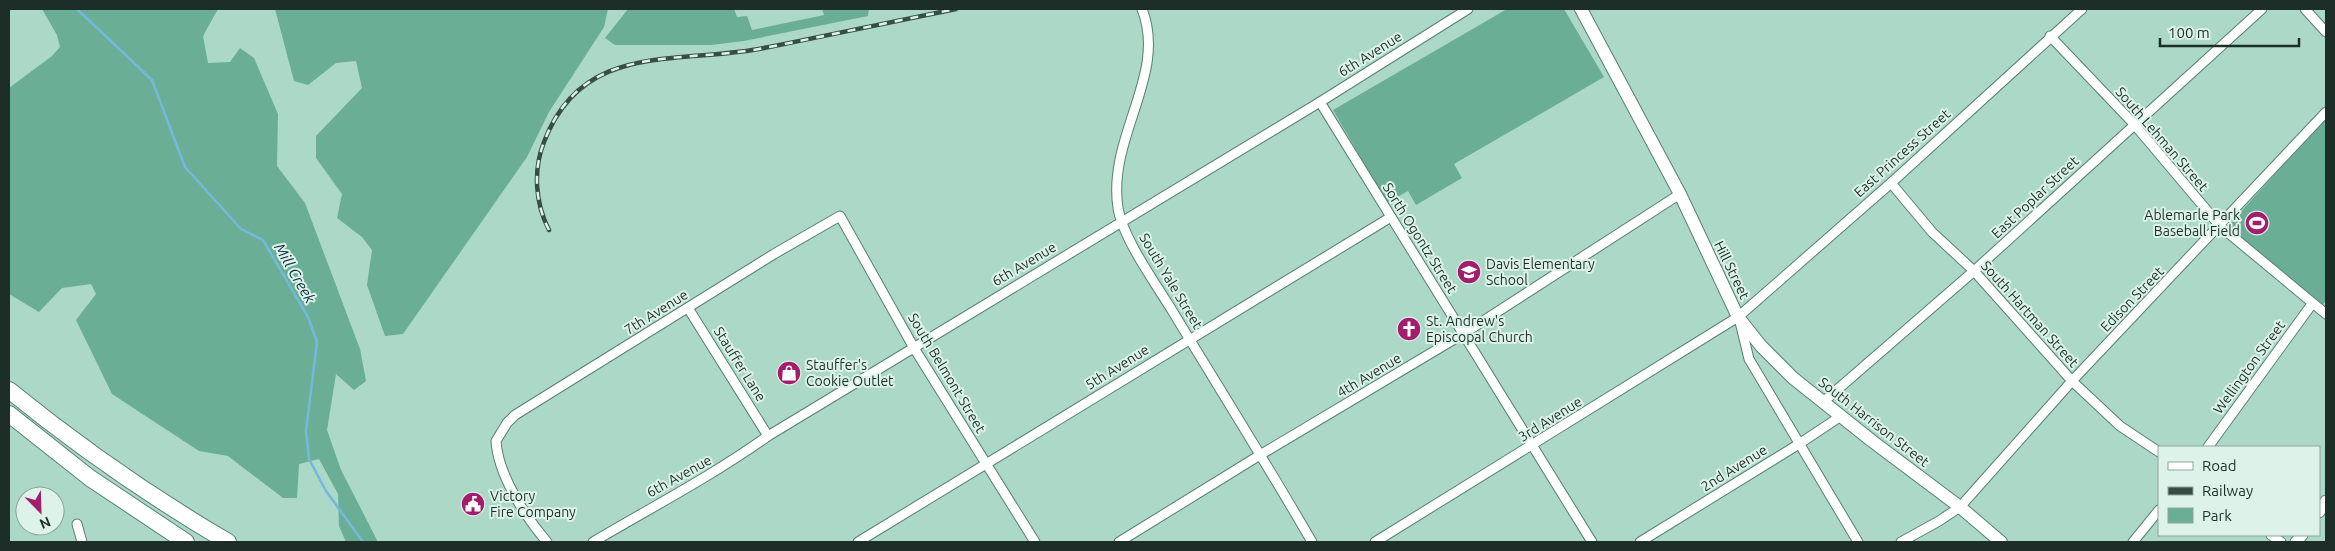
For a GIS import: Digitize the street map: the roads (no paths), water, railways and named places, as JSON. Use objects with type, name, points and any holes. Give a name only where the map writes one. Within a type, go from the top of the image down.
[{"type":"highway","points":[[9,390],[108,466],[177,512],[228,542]]},
{"type":"highway","points":[[9,414],[90,478],[186,542]]},
{"type":"main road","name":"Hill Street","points":[[1581,9],[1680,194],[1738,317]]},
{"type":"main road","name":"South Harrison Street","points":[[1738,317],[1761,346],[1782,367],[1823,402],[1960,507],[2000,542]]},
{"type":"street","name":"South Yale Street","points":[[1142,9],[1146,19],[1149,47],[1146,72],[1118,160],[1116,181],[1121,221],[1189,339],[1312,542]]},
{"type":"street","name":"6th Avenue","points":[[593,542],[657,503],[726,465],[768,436],[1320,102],[1468,9]]},
{"type":"street","name":"East Princess Street","points":[[1738,317],[1891,183],[2050,36],[2082,9]]},
{"type":"street","name":"East Poplar Street","points":[[1823,402],[1974,271],[2262,9]]},
{"type":"street","points":[[2306,9],[2326,32]]},
{"type":"street","name":"South Lehman Street","points":[[2050,36],[2134,124],[2220,226],[2326,314]]},
{"type":"street","name":"Sorth Ogontz Street","points":[[1320,102],[1592,542]]},
{"type":"street","name":"Edison Street","points":[[1901,542],[1960,507],[2072,381],[2326,112]]},
{"type":"street","name":"South Hartman Street","points":[[1891,183],[1932,232],[1974,271],[2072,381],[2120,426],[2158,451]]},
{"type":"street","name":"4th Avenue","points":[[1119,542],[1463,334],[1680,194]]},
{"type":"street","name":"7th Avenue","points":[[546,542],[534,528],[500,468],[496,441],[506,423],[688,308],[840,216]]},
{"type":"street","name":"South Belmont Street","points":[[840,216],[914,348],[1035,542]]},
{"type":"street","name":"5th Avenue","points":[[858,542],[1391,217]]},
{"type":"street","name":"Wellington Street","points":[[2209,446],[2312,304]]},
{"type":"street","name":"Stauffer Lane","points":[[688,308],[768,436]]},
{"type":"street","name":"Hill Street","points":[[1738,317],[1749,359],[1858,542]]},
{"type":"street","name":"3rd Avenue","points":[[1375,542],[1534,446],[1738,317]]},
{"type":"street","name":"2nd Avenue","points":[[1640,542],[1841,416]]},
{"type":"street","points":[[2133,542],[2158,511]]},
{"type":"street","points":[[77,524],[82,542]]},
{"type":"waterway","name":"Mill Creek","points":[[77,9],[152,80],[185,167],[241,229],[263,240],[308,317],[317,342],[306,431],[309,459],[326,491],[363,542]]},
{"type":"railway","points":[[549,230],[544,220],[537,186],[538,164],[544,142],[561,110],[582,87],[607,73],[634,64],[759,49],[956,9]]},
{"type":"place","name":"Ablemarle Park Baseball Field","points":[[2257,223]]},
{"type":"place","name":"Davis Elementary School","points":[[1469,272]]},
{"type":"place","name":"St. Andrew's Episcopal Church","points":[[1409,329]]},
{"type":"place","name":"Stauffer's Cookie Outlet","points":[[789,373]]},
{"type":"place","name":"Victory Fire Company","points":[[473,504]]}]
